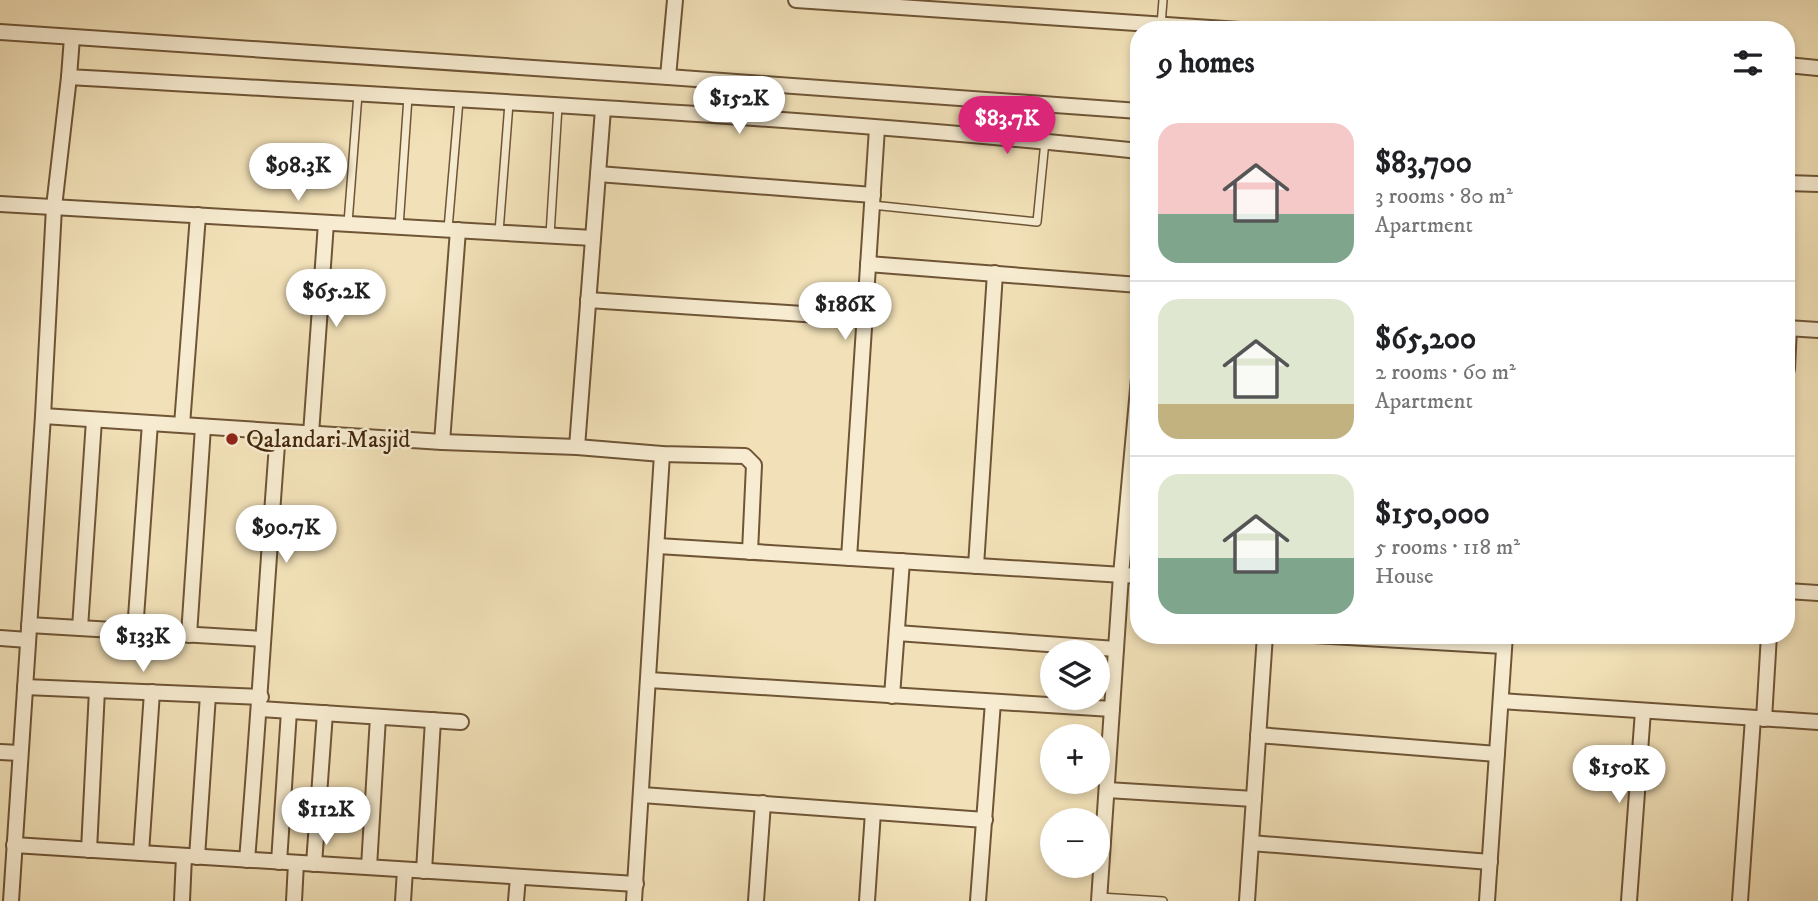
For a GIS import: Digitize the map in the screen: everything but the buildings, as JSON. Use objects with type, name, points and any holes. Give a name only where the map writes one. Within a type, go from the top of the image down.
[{"type":"street","points":[[668,77],[675,0]]},
{"type":"street","points":[[796,0],[1130,25]]},
{"type":"street","points":[[0,32],[1130,110]]},
{"type":"street","points":[[10,901],[43,416],[54,207],[72,37]]},
{"type":"street","points":[[1795,66],[1818,68]]},
{"type":"street","points":[[69,77],[603,109],[1045,141],[1130,150]]},
{"type":"street","points":[[577,447],[603,109]]},
{"type":"street","points":[[849,558],[877,128]]},
{"type":"street","points":[[598,174],[872,200]]},
{"type":"street","points":[[1795,183],[1818,184]]},
{"type":"street","points":[[0,204],[593,238]]},
{"type":"street","points":[[182,425],[198,215]]},
{"type":"street","points":[[311,434],[326,223]]},
{"type":"street","points":[[442,442],[453,230]]},
{"type":"street","points":[[868,264],[1130,284]]},
{"type":"street","points":[[976,566],[995,273]]},
{"type":"street","points":[[588,300],[864,318]]},
{"type":"street","points":[[1795,328],[1818,330]]},
{"type":"street","points":[[43,416],[442,442],[745,456],[754,465],[750,552]]},
{"type":"street","points":[[80,628],[94,420]]},
{"type":"street","points":[[135,631],[150,423]]},
{"type":"street","points":[[189,635],[203,427]]},
{"type":"street","points":[[247,860],[278,432]]},
{"type":"street","points":[[634,901],[662,454]]},
{"type":"street","points":[[1110,741],[1130,477]]},
{"type":"street","points":[[658,546],[1130,576]]},
{"type":"street","points":[[892,696],[902,561]]},
{"type":"street","points":[[1795,592],[1818,593]]},
{"type":"street","points":[[0,638],[28,632],[80,628],[263,639]]},
{"type":"street","points":[[897,633],[1116,649]]},
{"type":"street","points":[[1247,901],[1264,644]]},
{"type":"street","points":[[1487,901],[1504,644]]},
{"type":"street","points":[[1740,901],[1768,644]]},
{"type":"street","points":[[649,680],[1112,709]]},
{"type":"street","points":[[25,687],[208,695],[260,703],[289,711],[461,722]]},
{"type":"street","points":[[89,850],[97,690]]},
{"type":"street","points":[[141,853],[152,692]]},
{"type":"street","points":[[182,901],[191,856],[208,695]]},
{"type":"street","points":[[1500,701],[1818,722]]},
{"type":"street","points":[[978,901],[993,702]]},
{"type":"street","points":[[279,862],[289,711]]},
{"type":"street","points":[[1629,901],[1643,711]]},
{"type":"street","points":[[313,864],[326,713]]},
{"type":"street","points":[[369,867],[378,717]]},
{"type":"street","points":[[424,871],[433,720]]},
{"type":"street","points":[[1258,736],[1497,754]]},
{"type":"street","points":[[0,752],[20,753]]},
{"type":"street","points":[[1110,790],[1254,799]]},
{"type":"street","points":[[642,794],[985,820]]},
{"type":"street","points":[[1099,899],[1107,794]]},
{"type":"street","points":[[756,901],[763,803]]},
{"type":"street","points":[[867,901],[873,812]]},
{"type":"street","points":[[1251,843],[1490,862]]},
{"type":"street","points":[[14,845],[636,884]]},
{"type":"street","points":[[294,901],[296,863]]},
{"type":"street","points":[[403,901],[405,870]]},
{"type":"street","points":[[516,901],[518,877]]},
{"type":"lane","points":[[1161,21],[1163,0]]},
{"type":"lane","points":[[348,224],[358,94]]},
{"type":"lane","points":[[399,227],[408,97]]},
{"type":"lane","points":[[453,230],[459,100]]},
{"type":"lane","points":[[499,233],[509,103]]},
{"type":"lane","points":[[550,236],[558,106]]},
{"type":"lane","points":[[872,200],[1037,222],[1045,141]]},
{"type":"lane","points":[[1099,899],[1163,901]]},
{"type":"place","name":"Qalandari Masjid","points":[[232,439]]}]
